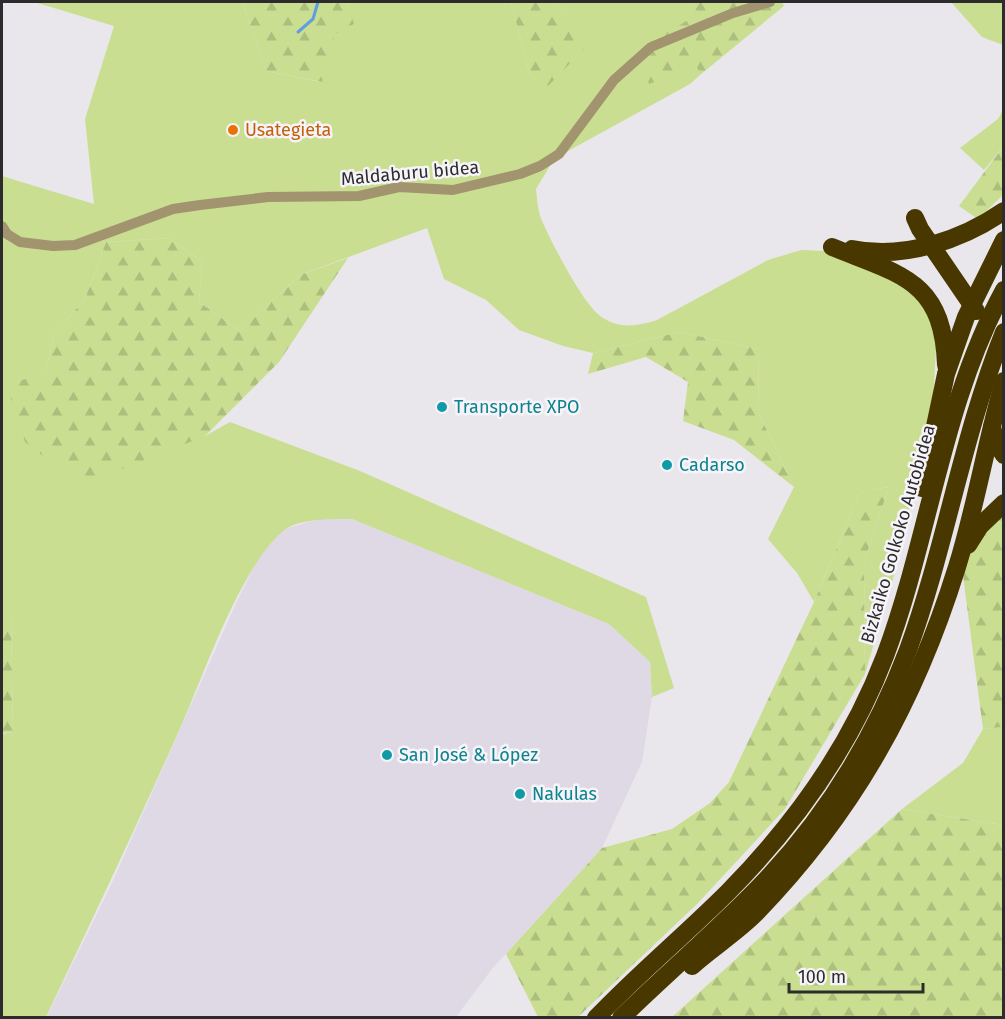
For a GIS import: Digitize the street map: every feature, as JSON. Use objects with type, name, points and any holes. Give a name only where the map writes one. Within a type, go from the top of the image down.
[{"type":"highway","points":[[946,374],[940,319],[919,289],[906,279],[832,247],[881,252],[910,250],[968,232],[1004,211]]},
{"type":"highway","points":[[918,224],[936,254],[1004,349]]},
{"type":"highway","points":[[909,584],[905,567],[946,374],[966,316],[1004,240]]},
{"type":"highway","name":"Bizkaiko Golkoko Autobidea","points":[[596,1017],[728,892],[767,851],[804,806],[847,737],[884,658],[909,584],[964,384],[1004,290]]},
{"type":"highway","points":[[621,1017],[764,882],[816,820],[860,754],[908,649],[938,553],[968,434],[1004,332]]},
{"type":"highway","points":[[637,1017],[695,964],[754,915],[811,851],[855,792],[897,720],[932,642],[958,565],[991,424],[1004,381]]},
{"type":"highway","points":[[991,424],[996,442],[1004,455]]},
{"type":"highway","points":[[958,565],[980,526],[1004,503]]},
{"type":"street","name":"Maldaburu bidea","points":[[2,226],[7,234],[20,242],[53,246],[75,245],[172,209],[200,204],[268,197],[359,196],[399,187],[453,190],[520,174],[540,166],[559,154],[614,80],[651,47],[725,16],[770,2]]},
{"type":"shaded area","points":[[319,519],[352,519],[609,624],[650,662],[652,697],[642,762],[602,848],[492,969],[456,1017],[46,1018],[111,885],[260,554],[284,529]]},
{"type":"green space","points":[[34,2],[242,2],[266,71],[321,82],[335,33],[353,24],[347,2],[511,2],[530,75],[583,49],[557,2],[688,2],[696,16],[700,75],[690,84],[570,150],[551,164],[536,189],[540,214],[578,288],[595,312],[616,324],[636,325],[657,320],[768,260],[801,250],[824,251],[883,273],[918,296],[937,331],[933,402],[893,579],[865,674],[864,562],[889,487],[860,492],[814,602],[797,573],[768,539],[794,487],[758,412],[759,349],[679,332],[593,353],[563,346],[519,330],[486,300],[444,279],[427,228],[300,275],[240,331],[199,302],[202,261],[168,238],[106,242],[85,299],[54,334],[46,371],[205,436],[230,422],[360,471],[646,597],[674,688],[652,697],[650,662],[609,624],[352,519],[315,520],[288,527],[267,549],[238,595],[149,798],[46,1017],[2,1017],[2,734],[13,732],[11,614],[2,614],[2,176],[94,204],[85,119],[114,26]]},
{"type":"green space","points":[[242,2],[347,2],[354,24],[335,34],[322,82],[266,71]]},
{"type":"green space","points":[[511,2],[557,2],[584,49],[548,86],[530,75]]},
{"type":"green space","points":[[688,2],[782,2],[784,6],[700,75],[697,67],[649,84],[639,49],[695,16]]},
{"type":"green space","points":[[951,2],[1003,2],[1003,45],[982,37]]},
{"type":"green space","points":[[1003,110],[1003,147],[984,170],[960,148],[998,119]]},
{"type":"green space","points":[[1003,147],[1003,195],[978,219],[959,206]]},
{"type":"green space","points":[[168,238],[202,261],[199,302],[240,331],[300,275],[348,258],[279,362],[205,436],[81,485],[25,442],[7,386],[46,371],[54,334],[85,299],[106,242]]},
{"type":"green space","points":[[679,332],[759,349],[758,412],[794,487],[734,440],[683,421],[688,382],[646,357],[588,374],[593,353]]},
{"type":"green space","points":[[889,487],[864,562],[865,674],[785,809],[698,903],[578,1017],[538,1017],[506,954],[602,848],[672,829],[710,803],[729,782],[814,602],[860,492]]},
{"type":"green space","points":[[1003,511],[1003,727],[983,729],[962,568],[982,532]]},
{"type":"green space","points":[[2,614],[11,614],[13,732],[2,733]]},
{"type":"green space","points":[[1003,727],[1003,825],[902,809],[963,763],[983,729]]},
{"type":"green space","points":[[902,809],[1003,825],[1003,1017],[672,1017]]},
{"type":"waterway","points":[[298,32],[313,19],[318,2]]},
{"type":"place","name":"Usategieta","points":[[233,130]]},
{"type":"place","name":"Transporte XPO","points":[[442,407]]},
{"type":"place","name":"Cadarso","points":[[667,465]]},
{"type":"place","name":"San José & López","points":[[387,755]]},
{"type":"place","name":"Nakulas","points":[[520,794]]}]
